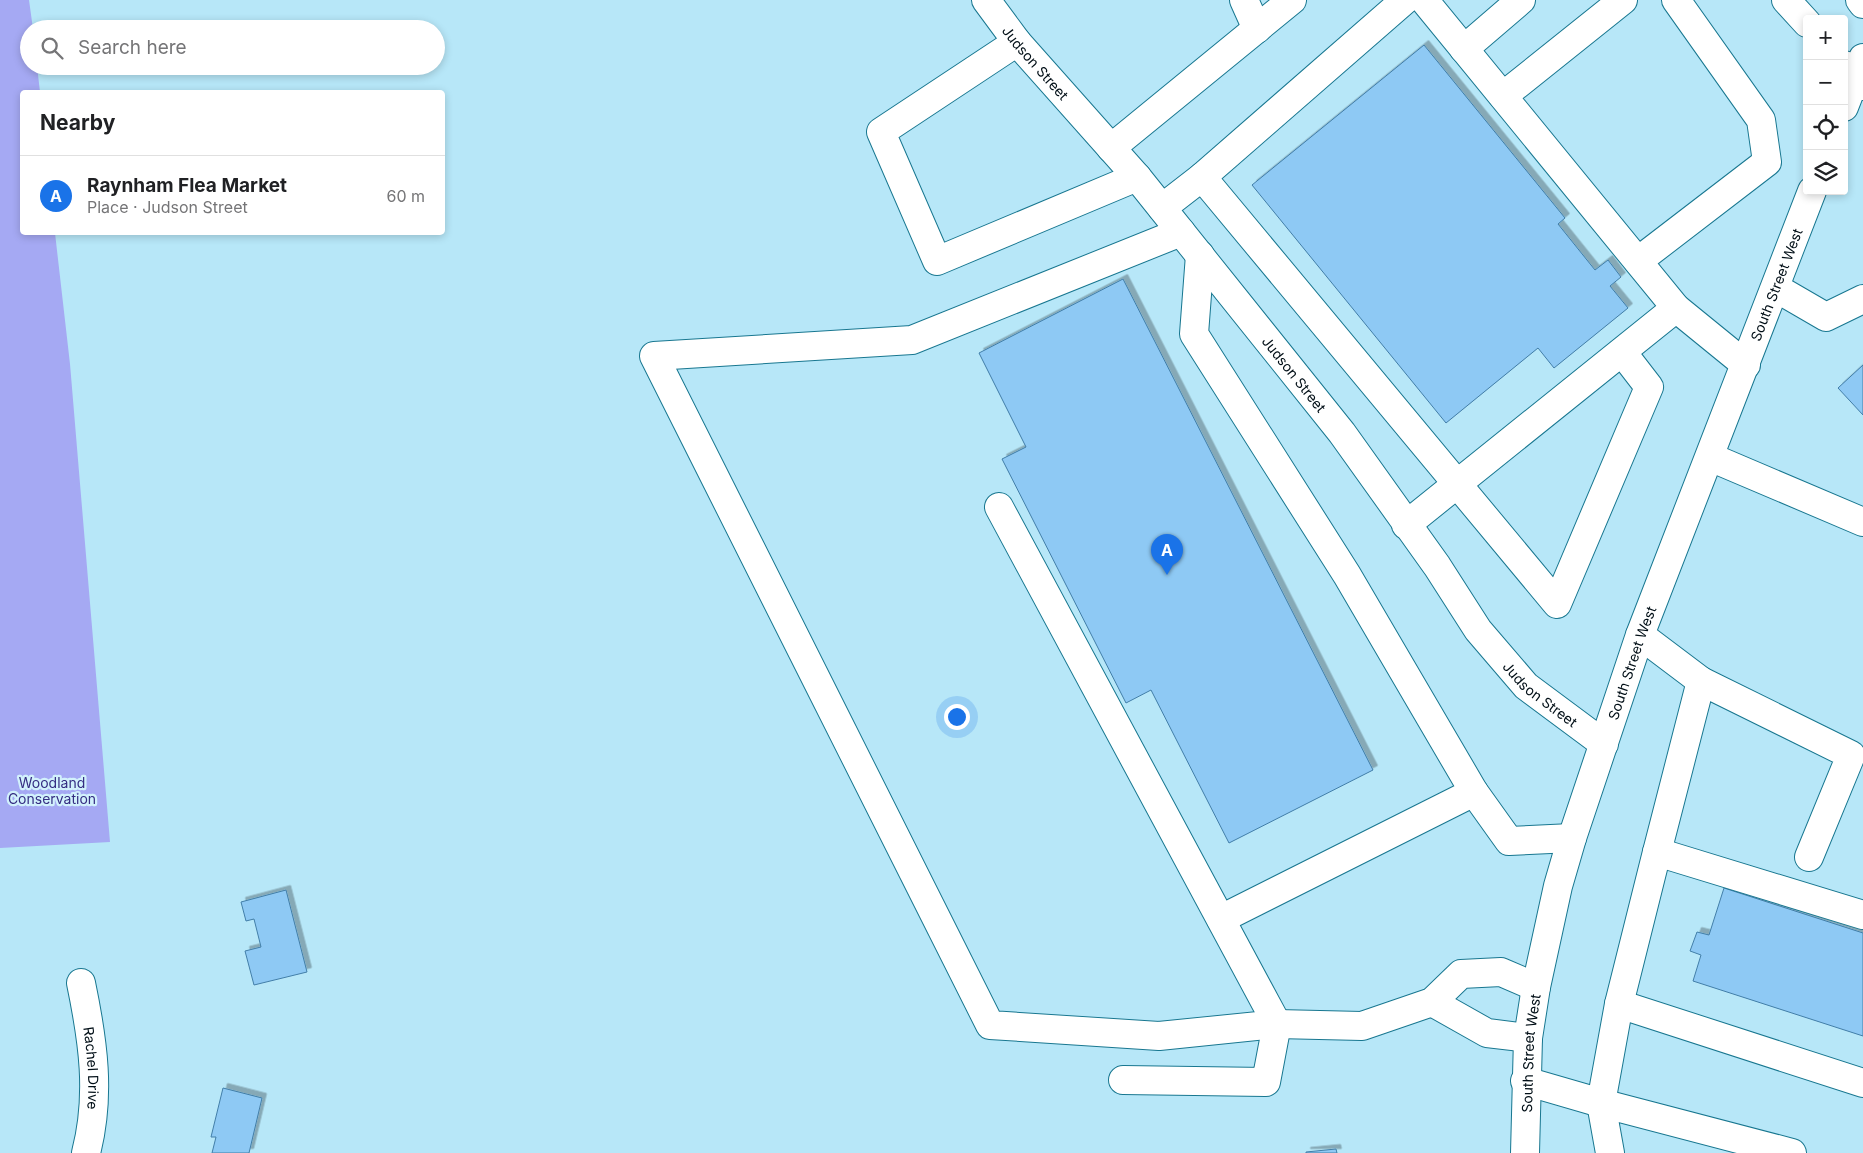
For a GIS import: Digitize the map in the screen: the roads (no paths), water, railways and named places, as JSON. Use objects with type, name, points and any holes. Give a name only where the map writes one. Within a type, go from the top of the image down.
[{"type":"main road","name":"Judson Street","points":[[986,0],[1017,42],[1137,177],[1342,433],[1437,566],[1478,630],[1526,686],[1604,744]]},
{"type":"main road","points":[[1244,0],[1257,29]]},
{"type":"main road","points":[[1111,148],[1292,0]]},
{"type":"main road","points":[[1162,208],[1202,177],[1405,0]]},
{"type":"main road","points":[[1424,0],[1676,308],[1746,365]]},
{"type":"main road","points":[[1464,49],[1521,0]]},
{"type":"main road","points":[[1503,96],[1623,0]]},
{"type":"main road","points":[[1638,261],[1767,162],[1761,120],[1676,0]]},
{"type":"main road","points":[[1786,0],[1803,19]]},
{"type":"main road","points":[[1860,0],[1863,4]]},
{"type":"main road","points":[[1017,42],[881,132],[937,262],[1137,177]]},
{"type":"main road","points":[[1845,105],[1856,71]]},
{"type":"main road","points":[[1202,177],[1557,604],[1649,388],[1622,352]]},
{"type":"main road","name":"South Street West","points":[[1525,1153],[1528,1038],[1536,987],[1554,903],[1572,838],[1640,635],[1811,195]]},
{"type":"main road","points":[[1181,232],[912,340],[654,356],[990,1025],[1159,1036],[1277,1024],[1362,1026],[1432,1002],[1461,974],[1501,972],[1536,987]]},
{"type":"main road","points":[[1200,255],[1194,334],[1347,575],[1474,792],[1509,842],[1572,838]]},
{"type":"main road","points":[[1776,288],[1826,318],[1863,299]]},
{"type":"main road","points":[[1406,525],[1457,486],[1676,308]]},
{"type":"main road","points":[[1710,457],[1863,522]]},
{"type":"main road","points":[[999,507],[1277,1024],[1266,1082],[1124,1080]]},
{"type":"main road","points":[[1640,635],[1702,681],[1851,755],[1808,857]]},
{"type":"main road","points":[[1610,1153],[1602,1103],[1619,1004],[1702,681]]},
{"type":"main road","points":[[1221,919],[1474,792]]},
{"type":"main road","points":[[1657,852],[1863,915]]},
{"type":"main road","name":"Rachel Drive","points":[[81,983],[92,1038],[96,1081],[93,1126],[86,1153]]},
{"type":"main road","points":[[1432,1002],[1487,1033],[1528,1038]]},
{"type":"main road","points":[[1619,1004],[1863,1083]]},
{"type":"main road","points":[[1526,1081],[1792,1153]]},
{"type":"place","name":"Raynham Flea Market","points":[[1167,575]]},
{"type":"park label","name":"Woodland Conservation","points":[[52,790]]}]
